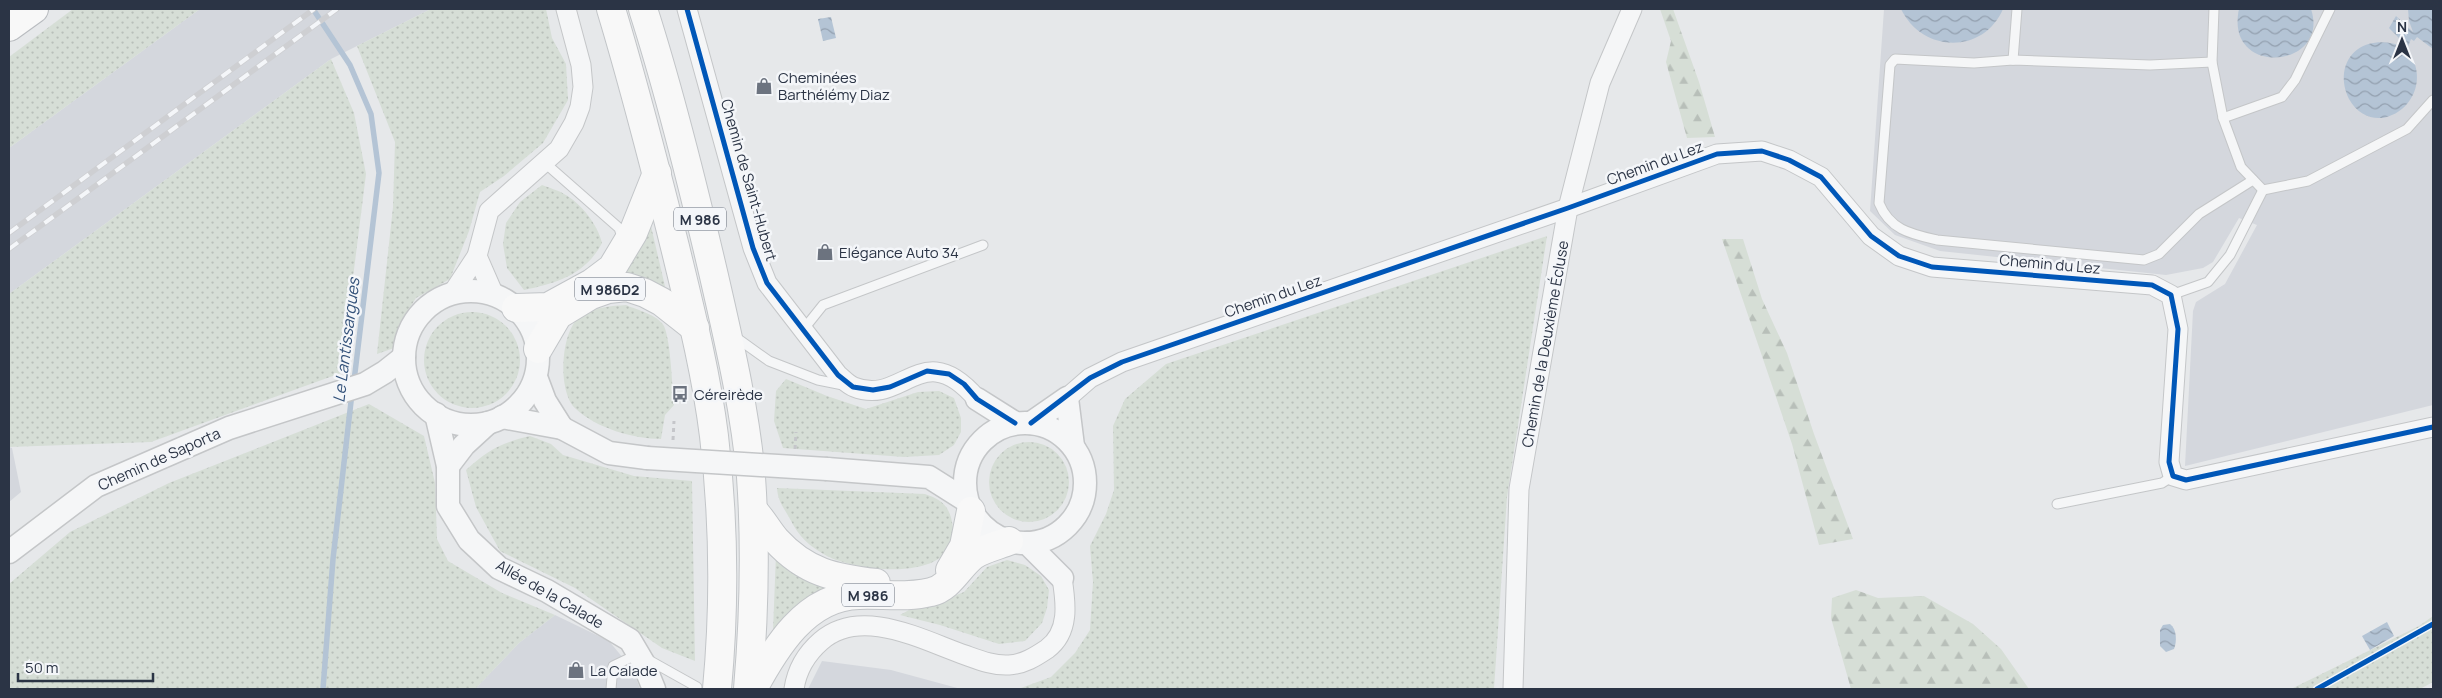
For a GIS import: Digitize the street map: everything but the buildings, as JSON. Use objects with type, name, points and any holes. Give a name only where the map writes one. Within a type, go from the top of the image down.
[{"type":"main road","points":[[9,27],[34,9]]},
{"type":"main road","name":"M 986","points":[[611,9],[657,172],[695,328],[714,434],[720,502],[723,575],[707,688]]},
{"type":"main road","name":"M 986","points":[[643,9],[680,140],[726,330],[746,432],[752,510],[754,572],[748,689]]},
{"type":"main road","points":[[505,301],[548,307],[592,283],[612,268],[642,215],[657,172]]},
{"type":"main road","name":"M 986D2","points":[[538,349],[552,322],[558,315],[591,294],[608,289],[627,287],[645,293],[662,302],[695,328]]},
{"type":"main road","name":"M 986","points":[[752,510],[767,525],[775,539],[798,561],[814,570],[838,578],[890,585],[922,586],[951,569],[964,546],[969,506]]},
{"type":"main road","name":"M 986","points":[[753,689],[768,662],[786,636],[813,610],[834,598],[857,595],[901,596],[933,592],[959,573],[974,555],[1018,542]]},
{"type":"street","points":[[452,294],[477,256],[489,211],[559,149],[574,123],[580,107],[583,87],[581,65],[566,9]]},
{"type":"street","name":"Chemin de Saint-Hubert","points":[[688,9],[753,248],[767,283],[838,375],[853,387]]},
{"type":"street","name":"Chemin de la Deuxième Écluse","points":[[1513,689],[1519,489],[1568,208],[1600,83],[1632,9]]},
{"type":"street","name":"Chemin du Lez","points":[[1023,423],[1066,398],[1090,378],[1122,362],[1568,208],[1717,154],[1762,152],[1789,160],[1821,177],[1871,236],[1899,256],[1932,266],[2152,285],[2171,295]]},
{"type":"street","points":[[477,256],[505,301],[531,326],[538,349],[536,377],[544,401],[562,428]]},
{"type":"street","points":[[505,301],[473,291],[452,294],[436,301],[418,318],[406,341],[404,358],[409,382],[415,393],[436,414],[461,424],[495,420],[562,428],[609,453],[646,458],[929,477],[969,506]]},
{"type":"street","points":[[2171,295],[2178,329],[2169,462],[2173,476],[2186,480],[2433,427]]},
{"type":"street","points":[[364,384],[404,358]]},
{"type":"street","points":[[853,387],[873,390],[890,387],[927,371],[948,374],[964,384],[977,399],[1023,423],[1054,430],[1073,446]]},
{"type":"street","points":[[448,466],[464,445],[495,420],[523,401],[536,377]]},
{"type":"street","points":[[364,384],[415,393]]},
{"type":"street","name":"Chemin de Saporta","points":[[9,552],[96,486],[229,428],[364,384]]},
{"type":"street","points":[[977,399],[974,451],[964,487],[969,506],[981,525],[994,535],[1018,542],[1039,542],[1061,532],[1074,518],[1083,501],[1086,482],[1082,463],[1073,446],[1066,398]]},
{"type":"street","name":"Allée de la Calade","points":[[436,414],[448,466],[448,506],[469,540],[499,568],[547,591],[630,640],[654,689]]},
{"type":"street","points":[[929,477],[974,451],[991,432],[1023,423]]},
{"type":"street","points":[[794,689],[796,676],[809,651],[831,632],[856,625],[882,626],[988,663],[1009,665],[1031,660],[1051,646],[1062,630],[1066,613],[1062,578],[1061,532]]},
{"type":"street","points":[[1018,542],[1062,578]]},
{"type":"lane","points":[[2013,60],[2017,9]]},
{"type":"lane","points":[[2214,9],[2212,62],[2224,118],[2240,167],[2263,190]]},
{"type":"lane","points":[[2224,118],[2282,97],[2295,80],[2330,9]]},
{"type":"lane","points":[[2212,62],[2150,65],[2013,60],[1974,64],[1895,59],[1890,65],[1879,203],[1885,216],[1906,232],[1938,240],[2144,260],[2160,254],[2199,214],[2254,180]]},
{"type":"lane","points":[[2263,190],[2308,181],[2406,128],[2433,100]]},
{"type":"lane","points":[[544,163],[619,228],[625,247]]},
{"type":"lane","points":[[2171,295],[2208,282],[2230,255],[2263,190]]},
{"type":"lane","points":[[803,330],[823,305],[983,245]]},
{"type":"lane","points":[[726,330],[769,361],[818,380],[853,387]]},
{"type":"lane","points":[[2057,504],[2162,483],[2173,476]]},
{"type":"lane","points":[[611,689],[613,666],[638,654],[707,688]]},
{"type":"path","points":[[673,446],[674,421]]},
{"type":"path","points":[[795,454],[796,432]]},
{"type":"shaded area","points":[[200,9],[431,9],[331,59],[9,294],[9,148]]},
{"type":"shaded area","points":[[1884,9],[2433,9],[2433,405],[2185,466],[2193,311],[2196,302],[2225,284],[2257,225],[2239,218],[2213,262],[2203,268],[2166,275],[1940,251],[1895,235],[1870,211]]},
{"type":"shaded area","points":[[9,447],[12,448],[21,492],[9,502]]},
{"type":"shaded area","points":[[555,615],[609,641],[633,670],[640,689],[475,689],[519,643]]},
{"type":"shaded area","points":[[822,661],[891,670],[961,689],[808,689]]},
{"type":"green space","points":[[73,9],[200,9],[9,148],[9,57]]},
{"type":"green space","points":[[431,9],[546,9],[552,38],[566,64],[568,100],[543,143],[504,176],[480,192],[469,231],[450,279],[416,298],[403,318],[394,348],[377,354],[393,207],[395,142],[357,46]]},
{"type":"green space","points":[[1660,9],[1673,9],[1699,82],[1715,137],[1687,138],[1666,62],[1671,41]]},
{"type":"green space","points":[[331,59],[354,113],[366,174],[341,373],[151,442],[9,447],[9,294]]},
{"type":"green space","points":[[542,185],[562,193],[577,203],[593,222],[602,243],[595,254],[579,270],[548,284],[524,290],[507,268],[503,244],[506,223],[520,202]]},
{"type":"green space","points":[[650,222],[667,295],[623,271]]},
{"type":"green space","points":[[1547,236],[1507,497],[1494,689],[1010,689],[1021,688],[1051,677],[1075,653],[1090,630],[1093,582],[1090,546],[1106,514],[1114,490],[1113,426],[1125,399],[1166,364]]},
{"type":"green space","points":[[1722,239],[1743,239],[1762,299],[1787,353],[1814,434],[1853,539],[1819,545],[1792,444]]},
{"type":"green space","points":[[626,305],[657,319],[664,326],[666,333],[670,353],[674,405],[665,415],[661,439],[628,435],[594,422],[576,409],[570,401],[566,389],[564,376],[565,346],[575,322],[582,315],[593,310],[609,306]]},
{"type":"green space","points":[[472,312],[490,315],[506,326],[517,342],[520,360],[517,378],[506,394],[490,405],[472,408],[454,405],[438,394],[427,378],[424,360],[427,342],[438,326],[454,315]]},
{"type":"green space","points":[[786,379],[827,396],[866,409],[918,392],[939,391],[954,398],[961,418],[961,432],[954,445],[939,455],[904,457],[783,448],[774,421],[776,391]]},
{"type":"green space","points":[[369,404],[424,436],[435,483],[437,539],[448,561],[502,593],[555,615],[519,643],[475,689],[9,689],[9,584],[70,532],[169,483]]},
{"type":"green space","points":[[530,436],[551,444],[563,455],[634,476],[692,481],[695,661],[662,648],[575,588],[500,551],[476,507],[466,470],[495,448]]},
{"type":"green space","points":[[1021,442],[1037,442],[1051,448],[1063,460],[1069,474],[1069,490],[1063,504],[1051,516],[1037,522],[1021,522],[1007,516],[995,504],[989,490],[989,474],[995,460],[1007,448]]},
{"type":"green space","points":[[777,488],[925,494],[935,498],[949,511],[952,522],[952,542],[943,556],[927,564],[907,569],[862,567],[842,562],[827,556],[810,545],[801,536],[782,505]]},
{"type":"green space","points":[[776,554],[803,579],[833,590],[773,631]]},
{"type":"green space","points":[[1007,560],[1025,565],[1041,576],[1049,590],[1047,608],[1042,623],[1025,641],[999,644],[940,625],[900,615],[909,610],[926,607],[964,592],[987,567]]},
{"type":"green space","points":[[1856,590],[1878,598],[1924,596],[1973,624],[2001,649],[2029,689],[1851,689],[1831,618],[1832,598]]},
{"type":"green space","points":[[2433,616],[2433,682],[2420,689],[2291,689],[2419,626]]},
{"type":"water","points":[[1901,9],[2003,9],[1994,24],[1982,35],[1967,41],[1952,43],[1937,40],[1923,34],[1911,24]]},
{"type":"water","points":[[2239,9],[2311,9],[2313,29],[2306,44],[2293,54],[2277,57],[2260,55],[2247,47],[2239,31]]},
{"type":"water","points":[[2408,9],[2433,9],[2433,49],[2417,37],[2414,41],[2411,39],[2407,49],[2416,67],[2416,84],[2411,98],[2401,110],[2388,116],[2374,118],[2361,112],[2349,99],[2345,90],[2344,80],[2347,63],[2352,54],[2367,45],[2385,42],[2404,47],[2404,43],[2389,28],[2396,16],[2413,32],[2409,21]]},
{"type":"water","points":[[831,17],[836,38],[823,41],[818,19]]},
{"type":"water","points":[[2387,622],[2394,636],[2370,650],[2362,636]]},
{"type":"water","points":[[2170,624],[2175,632],[2176,643],[2174,649],[2166,652],[2160,646],[2160,630],[2163,625]]},
{"type":"waterway","name":"Le Lantissargues","points":[[313,9],[350,65],[371,114],[379,173],[354,381]]},
{"type":"waterway","name":"Le Lantissargues","points":[[323,689],[333,559],[352,393]]},
{"type":"railway","points":[[9,233],[314,9]]},
{"type":"railway","points":[[9,249],[337,9]]},
{"type":"cycle path","points":[[687,9],[753,248],[767,283],[838,375],[853,387],[873,390],[890,387],[927,371],[949,374],[964,384],[977,399],[1015,423]]},
{"type":"cycle path","points":[[1031,423],[1090,378],[1122,362],[1568,208],[1717,154],[1762,151],[1789,160],[1821,177],[1871,236],[1899,256],[1932,267],[2152,285],[2171,295],[2178,329],[2169,462],[2173,476],[2186,480],[2433,427]]},
{"type":"cycle path","points":[[2317,689],[2433,624]]},
{"type":"place","name":"Cheminées Barthélémy Diaz","points":[[764,86]]},
{"type":"place","name":"Elégance Auto 34","points":[[825,252]]},
{"type":"place","name":"Céreirède","points":[[680,394]]},
{"type":"place","name":"La Calade","points":[[576,670]]}]
